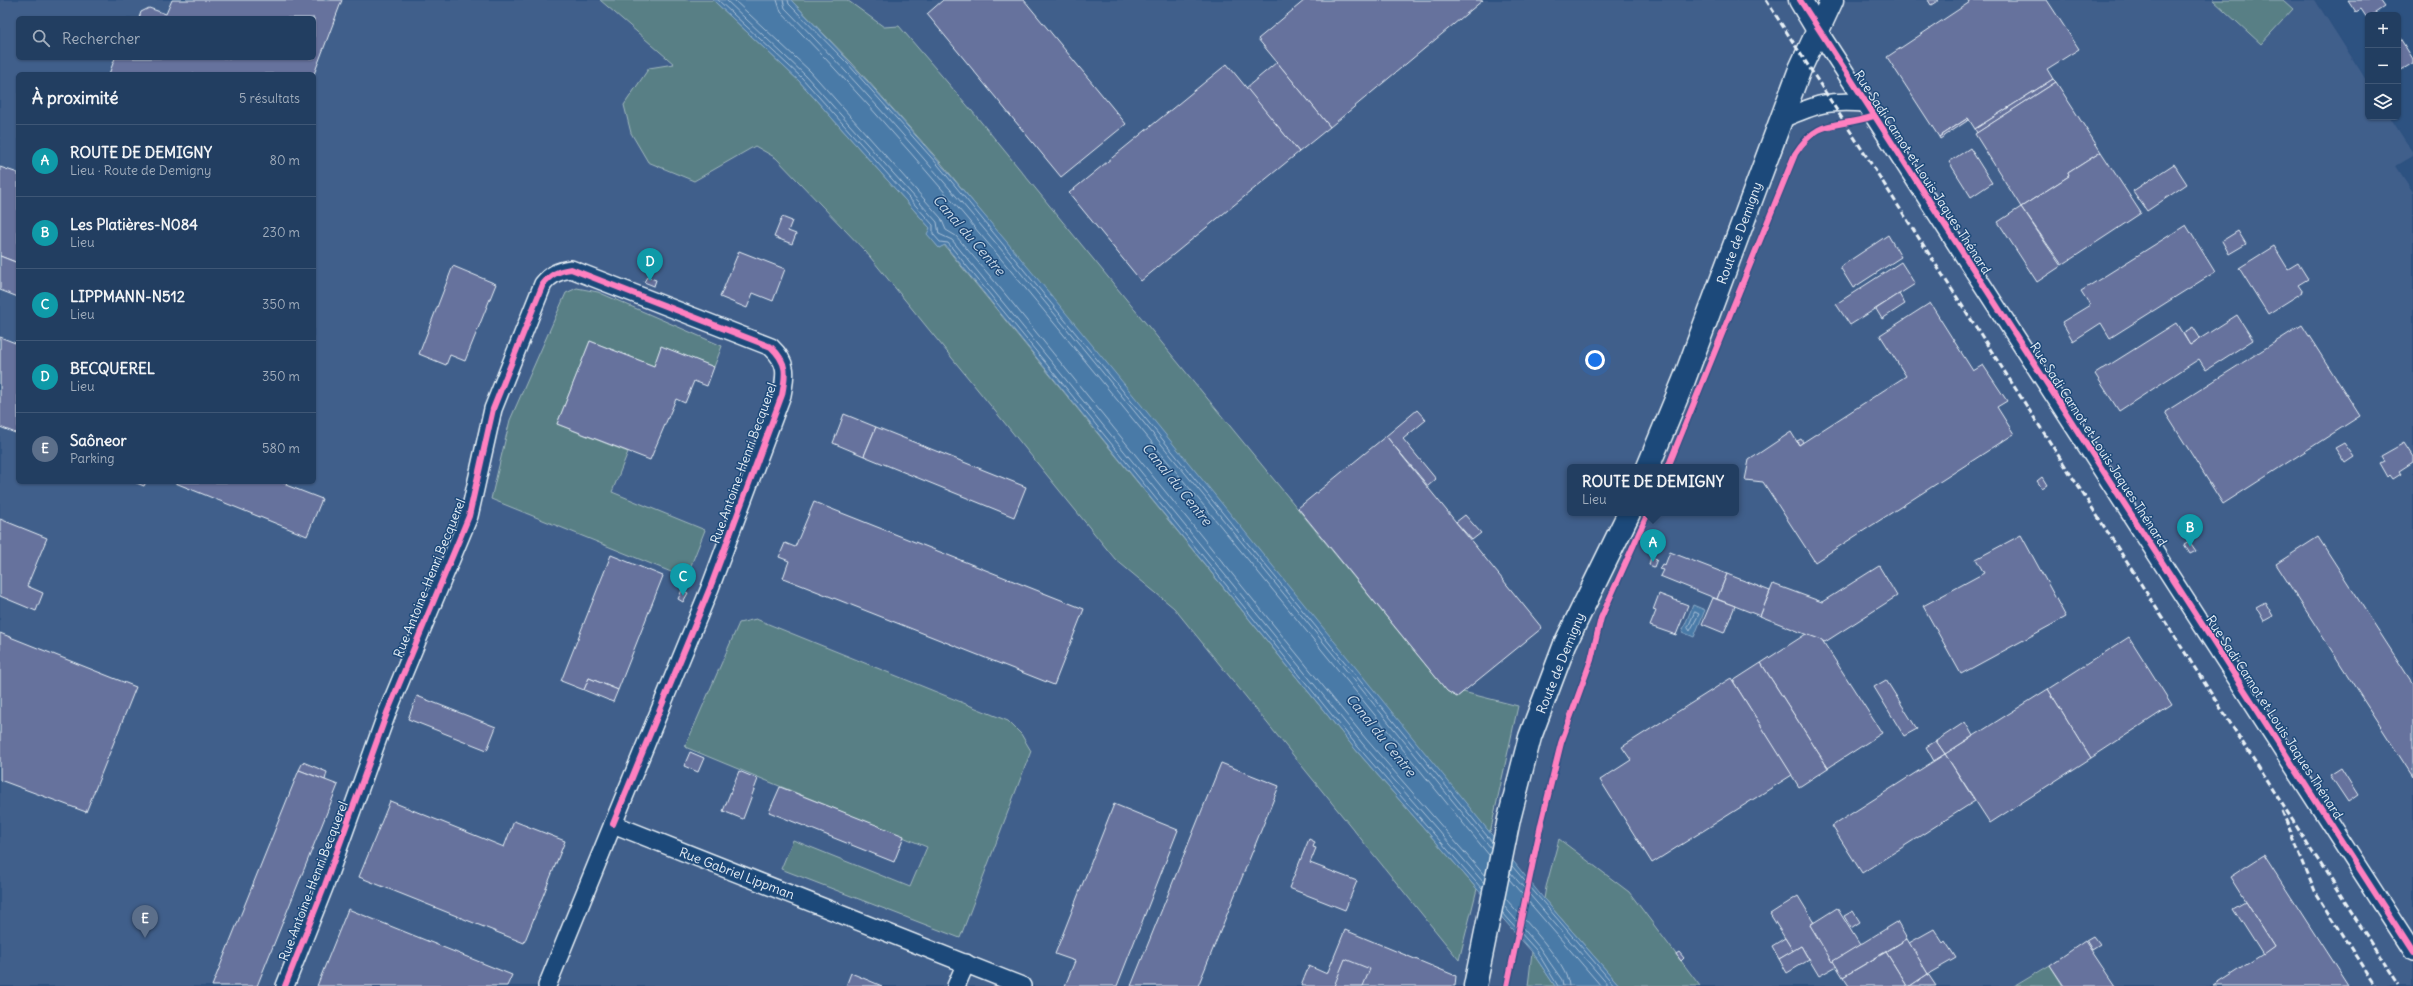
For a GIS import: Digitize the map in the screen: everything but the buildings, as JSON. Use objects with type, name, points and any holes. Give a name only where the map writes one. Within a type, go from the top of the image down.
[{"type":"main road","points":[[1800,0],[1818,30]]},
{"type":"main road","name":"Route de Demigny","points":[[1649,464],[1684,380],[1782,119],[1818,30],[1832,0]]},
{"type":"main road","name":"Route de Demigny","points":[[1475,986],[1481,947],[1508,819],[1530,737],[1565,644],[1627,516]]},
{"type":"street","name":"Rue Sadi Carnot et Louis Jaques Thénard","points":[[1818,30],[2413,952]]},
{"type":"street","points":[[1782,119],[1814,105],[1832,101],[1866,103]]},
{"type":"street","name":"Rue Antoine-Henri Becquerel","points":[[285,986],[325,885],[387,713],[469,516],[493,409],[540,291],[549,276],[558,271],[571,269],[771,347],[781,356],[785,366],[786,378],[782,395],[710,588],[613,824]]},
{"type":"street","points":[[547,986],[613,824]]},
{"type":"street","name":"Rue Gabriel Lippman","points":[[613,824],[1022,986]]},
{"type":"street","points":[[956,986],[966,963]]},
{"type":"shaded area","points":[[0,0],[2315,0],[2365,78],[2365,120],[2392,120],[2413,153],[2413,156],[2396,166],[2413,192],[2413,986],[2063,986],[2049,965],[2015,986],[1700,986],[1676,954],[1559,839],[1546,887],[1529,986],[0,986]]},
{"type":"green space","points":[[600,0],[713,0],[799,81],[930,228],[928,234],[939,248],[944,245],[1355,749],[1477,889],[1459,960],[1174,608],[1115,559],[866,252],[776,158],[755,146],[694,181],[648,162],[631,133],[624,105],[649,68],[674,64]]},
{"type":"green space","points":[[791,0],[847,0],[884,27],[899,26],[972,111],[1447,691],[1457,697],[1463,692],[1518,706],[1490,833],[941,163],[851,62]]},
{"type":"green space","points":[[2213,0],[2283,0],[2293,9],[2261,44]]},
{"type":"green space","points":[[577,288],[598,292],[722,346],[714,367],[661,347],[654,366],[590,341],[557,424],[628,452],[612,492],[705,530],[686,578],[491,499],[510,420],[566,293]]},
{"type":"green space","points":[[756,619],[1008,721],[1021,734],[1031,751],[960,938],[781,869],[793,840],[910,887],[927,847],[685,747],[739,623]]},
{"type":"green space","points":[[1559,839],[1629,892],[1700,986],[1620,986],[1544,899]]},
{"type":"green space","points":[[1532,952],[1555,986],[1528,986]]},
{"type":"green space","points":[[2050,965],[2063,986],[2015,986]]},
{"type":"water","name":"Canal du Centre","points":[[713,0],[791,0],[837,48],[969,197],[1011,247],[1544,899],[1620,986],[1555,986],[1532,952],[1355,749],[945,245],[939,248],[927,234],[930,228],[799,81]]},
{"type":"water","points":[[1693,605],[1705,610],[1694,637],[1682,632]]},
{"type":"railway","points":[[1766,0],[2399,986]]},
{"type":"railway","points":[[2282,811],[2315,891],[2376,986]]},
{"type":"cycle path","points":[[1800,0],[2413,952]]},
{"type":"cycle path","points":[[1669,464],[1795,154],[1812,134],[1821,129],[1874,116]]},
{"type":"cycle path","points":[[285,986],[325,885],[387,713],[469,516],[493,409],[543,284],[555,274],[571,269],[771,347],[780,358],[785,375],[782,395],[710,588],[613,824]]},
{"type":"cycle path","points":[[1507,986],[1541,824],[1561,743],[1591,660],[1601,618],[1647,516]]},
{"type":"place","name":"BECQUEREL","points":[[650,281]]},
{"type":"place","name":"Les Platières-N084","points":[[2190,547]]},
{"type":"place","name":"ROUTE DE DEMIGNY","points":[[1653,562]]},
{"type":"place","name":"LIPPMANN-N512","points":[[683,596]]},
{"type":"place","name":"Saôneor","points":[[145,938]]}]
